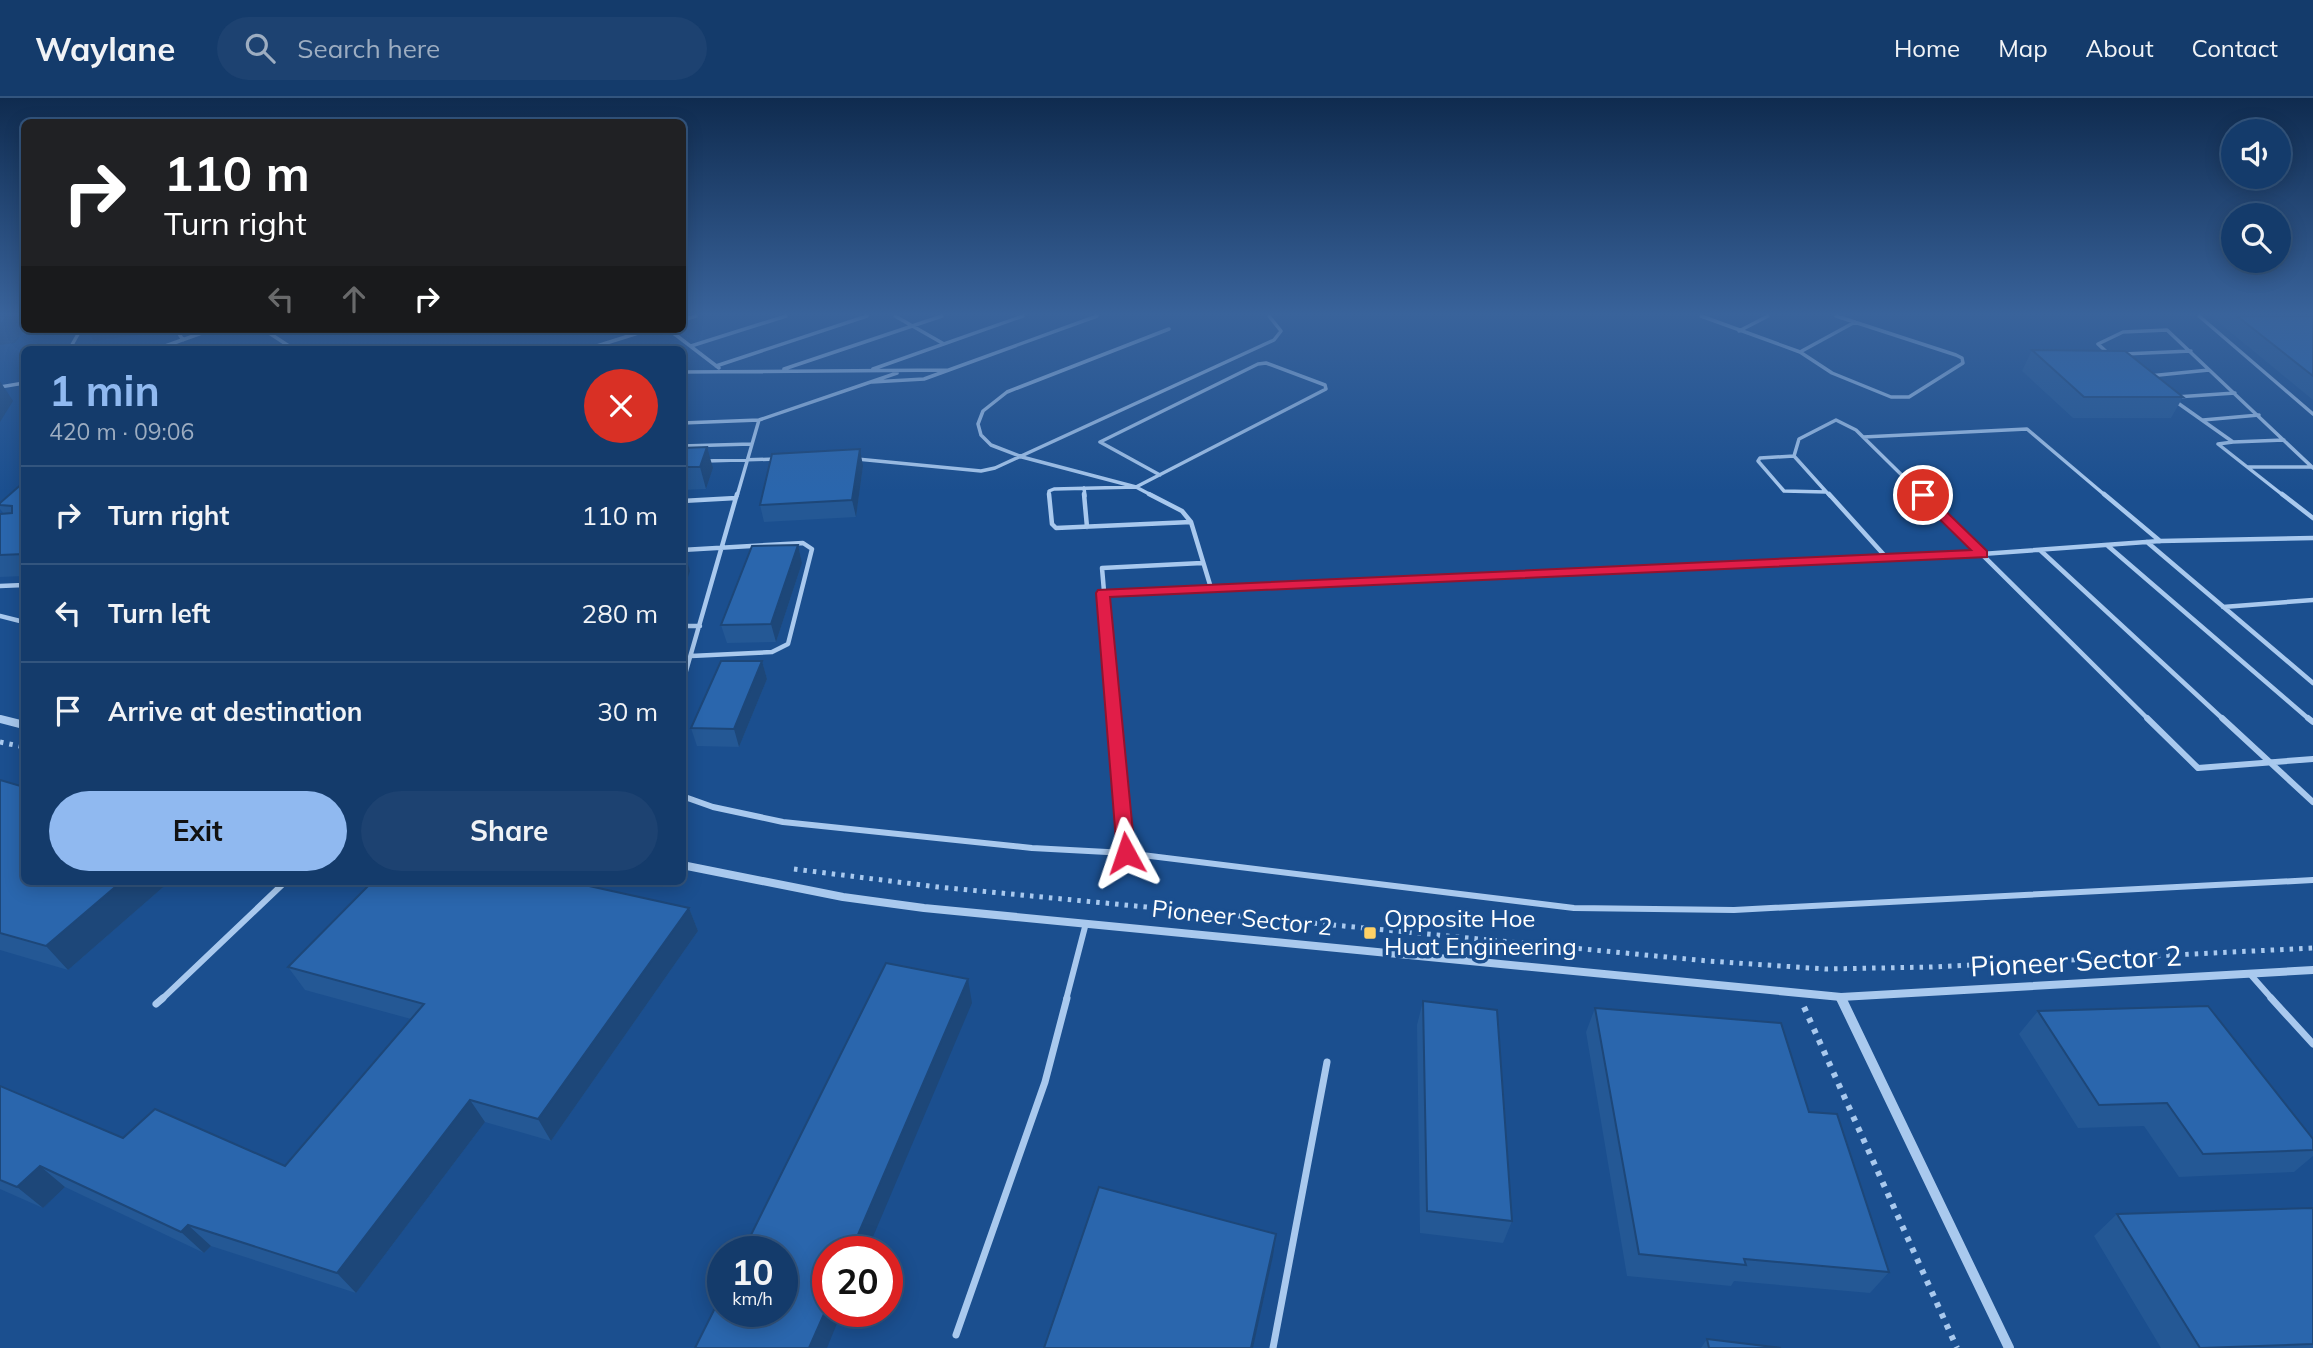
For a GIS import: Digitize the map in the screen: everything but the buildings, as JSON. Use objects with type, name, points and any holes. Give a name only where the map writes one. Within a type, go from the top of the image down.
[{"type":"street","points":[[1,720],[21,724]]},
{"type":"street","name":"Pioneer Sector 2","points":[[686,866],[856,899],[1841,997],[2313,970]]},
{"type":"street","points":[[1841,997],[2009,1348]]},
{"type":"lane","points":[[686,423],[759,420],[892,374]]},
{"type":"lane","points":[[872,382],[918,381],[937,374]]},
{"type":"lane","points":[[1056,374],[998,397],[983,411],[978,424],[981,435],[991,445],[1022,457],[1136,487],[1176,507],[1191,522],[1211,589]]},
{"type":"lane","points":[[854,459],[981,471],[1022,457],[1201,374]]},
{"type":"lane","points":[[1160,475],[1100,442],[1237,374]]},
{"type":"lane","points":[[1191,522],[1060,528],[1052,524],[1049,491],[1136,487],[1326,389],[1325,385],[1296,374]]},
{"type":"lane","points":[[1835,374],[1891,397],[1903,399],[1944,374]]},
{"type":"lane","points":[[2149,383],[2139,377],[2166,374]]},
{"type":"lane","points":[[2215,374],[2312,467]]},
{"type":"lane","points":[[2267,374],[2313,414]]},
{"type":"lane","points":[[0,387],[21,384]]},
{"type":"lane","points":[[2233,442],[2169,397],[2235,393]]},
{"type":"lane","points":[[2203,420],[2259,415]]},
{"type":"lane","points":[[686,672],[759,420]]},
{"type":"lane","points":[[1794,456],[1799,439],[1836,420],[1840,420],[1863,437],[2198,768],[2313,759]]},
{"type":"lane","points":[[1863,437],[2027,429],[2160,541]]},
{"type":"lane","points":[[2284,440],[2218,444],[2313,518]]},
{"type":"lane","points":[[686,446],[751,444]]},
{"type":"lane","points":[[1794,456],[1885,556]]},
{"type":"lane","points":[[1794,456],[1758,460],[1784,491],[1826,492]]},
{"type":"lane","points":[[695,462],[788,459]]},
{"type":"lane","points":[[2248,467],[2312,467]]},
{"type":"lane","points":[[1084,488],[1087,527]]},
{"type":"lane","points":[[686,501],[736,498]]},
{"type":"lane","points":[[1103,593],[1780,564],[1885,556],[1982,554],[2160,541],[2313,538]]},
{"type":"lane","points":[[2147,542],[2313,683]]},
{"type":"lane","points":[[686,550],[803,543],[812,550],[788,644],[772,652],[691,656]]},
{"type":"lane","points":[[2108,546],[2313,722]]},
{"type":"lane","points":[[2040,550],[2313,802]]},
{"type":"lane","points":[[1126,853],[1102,568],[1202,563]]},
{"type":"lane","points":[[0,586],[21,584]]},
{"type":"lane","points":[[2222,607],[2313,600]]},
{"type":"lane","points":[[0,616],[21,621]]},
{"type":"lane","points":[[686,626],[700,626]]},
{"type":"lane","points":[[686,797],[713,807],[783,822],[1032,848],[1126,853],[1574,908],[1734,910],[2313,880]]},
{"type":"lane","points":[[156,1004],[282,885]]},
{"type":"lane","points":[[956,1335],[1045,1082],[1086,923]]},
{"type":"lane","points":[[2250,974],[2313,1044]]},
{"type":"lane","points":[[1273,1348],[1327,1062]]},
{"type":"path","points":[[0,742],[21,746]]},
{"type":"path","points":[[790,868],[966,890],[1695,960],[1825,969],[1932,967],[2313,947]]},
{"type":"path","points":[[1798,993],[1957,1348]]},
{"type":"place","name":"Opposite Hoe Huat Engineering","points":[[1370,933]]},
{"type":"route","points":[[1126,853],[1103,593],[1780,564],[1885,556],[1982,554],[1923,495]]}]
